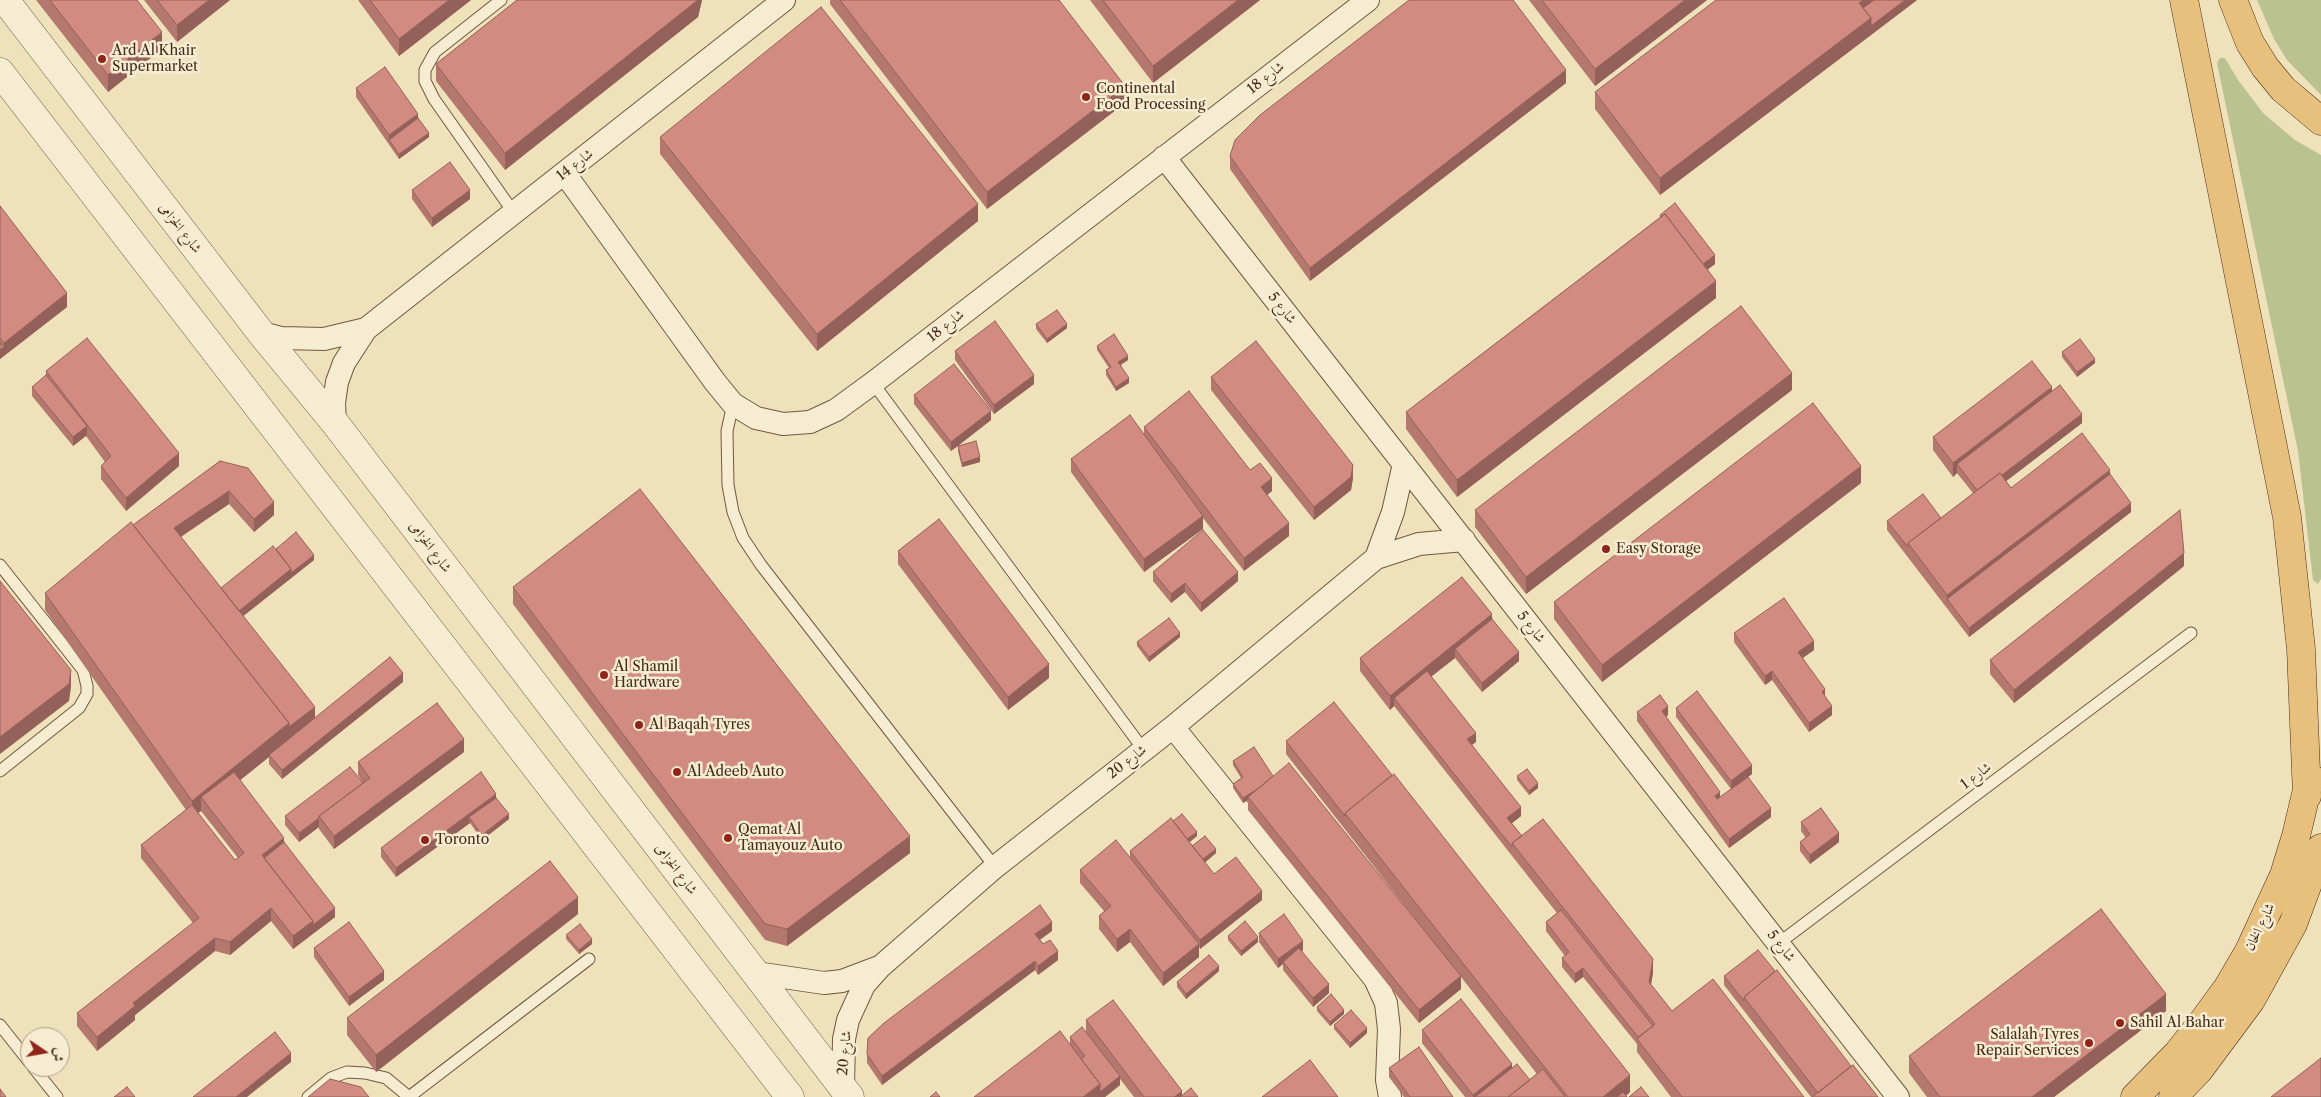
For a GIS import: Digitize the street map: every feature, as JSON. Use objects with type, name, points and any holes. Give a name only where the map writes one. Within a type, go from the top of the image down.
[{"type":"main road","points":[[2184,0],[2287,517],[2301,649],[2307,796]]},
{"type":"main road","points":[[2233,0],[2250,43],[2265,67],[2284,90],[2321,121]]},
{"type":"main road","name":"شارع الخان","points":[[2135,1097],[2178,1053],[2204,1020],[2228,987],[2249,951],[2284,875],[2307,796],[2321,724]]},
{"type":"main road","name":"شارع الخان","points":[[2173,1097],[2221,1043],[2251,1000],[2293,924],[2321,848]]},
{"type":"street","name":"شارع الخزامى","points":[[5,0],[261,333],[335,423],[846,1092]]},
{"type":"street","name":"شارع 18","points":[[565,174],[715,382],[733,404],[756,418],[783,424],[810,422],[836,410],[873,383],[1368,0]]},
{"type":"street","name":"شارع 14","points":[[335,423],[334,403],[339,376],[354,346],[366,329],[565,174],[771,4]]},
{"type":"street","points":[[0,72],[790,1097]]},
{"type":"street","name":"شارع 5","points":[[1164,157],[1898,1097]]},
{"type":"street","name":"شارع 14","points":[[261,333],[281,338],[324,339],[366,329]]},
{"type":"street","points":[[1376,558],[1392,512],[1404,464]]},
{"type":"street","name":"شارع 20","points":[[846,1092],[844,1039],[848,1020],[864,985],[880,967],[995,867],[1173,727],[1376,558],[1419,544],[1464,540]]},
{"type":"street","points":[[1173,727],[1375,979],[1386,1003],[1388,1020],[1387,1080],[1390,1097]]},
{"type":"street","name":"شارع 20","points":[[756,973],[824,983],[842,981],[880,967]]},
{"type":"lane","points":[[501,0],[435,52],[425,70],[425,81],[434,99],[514,213]]},
{"type":"lane","points":[[873,383],[1143,749]]},
{"type":"lane","points":[[733,404],[728,431],[728,485],[733,512],[743,538],[760,565],[995,867]]},
{"type":"lane","points":[[0,771],[79,708],[87,694],[88,686],[83,670],[1,568]]},
{"type":"lane","name":"شارع 1","points":[[1779,943],[2191,633]]},
{"type":"lane","points":[[308,1097],[331,1078],[347,1072],[365,1073],[386,1078],[409,1097],[589,959]]},
{"type":"lane","points":[[0,1025],[20,1050]]},
{"type":"lane","points":[[41,1077],[57,1097]]},
{"type":"green space","points":[[2257,0],[2321,0],[2321,95],[2287,60],[2274,39]]},
{"type":"green space","points":[[2220,58],[2225,58],[2238,80],[2263,113],[2295,140],[2321,155],[2321,579],[2318,584],[2313,580],[2298,451],[2217,63]]},
{"type":"building","points":[[50,0],[137,0],[162,32],[108,75]]},
{"type":"building","points":[[157,0],[209,0],[177,25]]},
{"type":"building","points":[[370,0],[449,0],[399,39]]},
{"type":"building","points":[[517,0],[698,0],[505,153],[436,64]]},
{"type":"building","points":[[840,0],[1059,0],[1125,86],[987,192]]},
{"type":"building","points":[[1103,0],[1238,0],[1153,66]]},
{"type":"building","points":[[1409,0],[1513,0],[1566,70],[1310,268],[1230,156],[1235,140],[1260,115]]},
{"type":"building","points":[[1542,0],[1685,0],[1595,69]]},
{"type":"building","points":[[1716,0],[1863,0],[1859,3],[1871,18],[1660,178],[1595,92]]},
{"type":"building","points":[[1874,0],[1905,0],[1871,26],[1871,18],[1863,8]]},
{"type":"building","points":[[821,7],[978,204],[817,334],[660,137]]},
{"type":"building","points":[[385,67],[418,114],[389,135],[356,88]]},
{"type":"building","points":[[418,118],[429,133],[399,154],[389,140]]},
{"type":"building","points":[[450,162],[470,190],[432,218],[412,190]]},
{"type":"building","points":[[1675,203],[1715,255],[1703,264],[1665,214],[1661,217],[1660,215]]},
{"type":"building","points":[[0,206],[67,293],[4,343],[0,338]]},
{"type":"building","points":[[1665,214],[1716,281],[1457,480],[1406,412]]},
{"type":"building","points":[[1741,306],[1792,373],[1526,577],[1475,510]]},
{"type":"building","points":[[1057,310],[1067,324],[1047,339],[1036,324]]},
{"type":"building","points":[[995,321],[1034,375],[994,405],[955,351]]},
{"type":"building","points":[[1114,334],[1128,356],[1118,362],[1129,378],[1116,387],[1106,370],[1111,367],[1097,346]]},
{"type":"building","points":[[87,338],[179,453],[126,498],[101,466],[111,456],[46,371]]},
{"type":"building","points":[[2080,339],[2095,359],[2077,372],[2062,352]]},
{"type":"building","points":[[1256,341],[1353,465],[1351,477],[1314,507],[1211,377]]},
{"type":"building","points":[[2032,361],[2052,387],[1953,463],[1933,437]]},
{"type":"building","points":[[954,364],[991,411],[951,442],[914,395]]},
{"type":"building","points":[[46,375],[87,426],[73,437],[32,387]]},
{"type":"building","points":[[2060,385],[2082,414],[2002,475],[2000,473],[1977,490],[1957,464]]},
{"type":"building","points":[[1189,391],[1250,470],[1260,463],[1272,478],[1261,487],[1289,523],[1244,558],[1144,427]]},
{"type":"building","points":[[1813,403],[1861,466],[1602,665],[1554,602]]},
{"type":"building","points":[[1130,415],[1203,516],[1144,559],[1071,459]]},
{"type":"building","points":[[2082,433],[2110,470],[1947,595],[1908,543],[2000,473],[2011,488]]},
{"type":"building","points":[[976,441],[980,457],[962,463],[958,446]]},
{"type":"building","points":[[220,461],[248,468],[274,502],[254,519],[229,491],[174,528],[315,707],[289,727],[289,723],[133,525]]},
{"type":"building","points":[[2110,474],[2131,503],[1969,628],[1947,599]]},
{"type":"building","points":[[640,489],[910,836],[787,929],[765,924],[513,587]]},
{"type":"building","points":[[1923,494],[1941,518],[1908,543],[1908,547],[1887,521]]},
{"type":"building","points":[[2180,510],[2184,553],[2014,690],[1990,660]]},
{"type":"building","points":[[939,519],[1049,664],[1008,697],[898,551]]},
{"type":"building","points":[[131,522],[289,723],[192,801],[45,593]]},
{"type":"building","points":[[1203,530],[1238,572],[1201,603],[1185,583],[1171,594],[1153,572]]},
{"type":"building","points":[[296,532],[314,555],[291,573],[291,569],[276,549]]},
{"type":"building","points":[[273,546],[291,569],[239,611],[221,588]]},
{"type":"building","points":[[1462,577],[1492,614],[1390,696],[1360,658]]},
{"type":"building","points":[[0,581],[71,670],[69,684],[0,737]]},
{"type":"building","points":[[1784,598],[1814,641],[1798,652],[1825,689],[1822,692],[1832,706],[1809,723],[1772,671],[1765,676],[1734,633]]},
{"type":"building","points":[[1169,618],[1180,633],[1149,657],[1137,642]]},
{"type":"building","points":[[1492,619],[1519,652],[1482,683],[1455,649]]},
{"type":"building","points":[[390,657],[403,673],[282,770],[269,755]]},
{"type":"building","points":[[1427,671],[1476,733],[1467,739],[1521,807],[1507,818],[1522,836],[1512,843],[1512,847],[1394,698]]},
{"type":"building","points":[[1697,691],[1752,765],[1731,781],[1676,708]]},
{"type":"building","points":[[1660,695],[1668,706],[1662,711],[1720,792],[1715,796],[1717,799],[1748,777],[1771,808],[1729,839],[1637,712]]},
{"type":"building","points":[[1334,702],[1392,775],[1345,813],[1345,816],[1286,741]]},
{"type":"building","points":[[437,703],[464,739],[334,836],[319,816],[370,778],[358,762]]},
{"type":"building","points":[[1254,747],[1273,776],[1243,798],[1233,784],[1243,777],[1233,761]]},
{"type":"building","points":[[1289,763],[1461,976],[1419,1010],[1248,797]]},
{"type":"building","points":[[350,767],[363,783],[299,833],[285,816]]},
{"type":"building","points":[[1527,769],[1538,783],[1529,791],[1517,776]]},
{"type":"building","points":[[234,772],[284,838],[262,855],[313,921],[293,936],[271,908],[230,942],[215,938],[133,1003],[135,1006],[97,1037],[77,1013],[199,918],[141,845],[192,805],[235,860],[244,853],[201,797]]},
{"type":"building","name":"Toronto","points":[[481,772],[496,794],[396,868],[381,848]]},
{"type":"building","points":[[1394,774],[1630,1075],[1603,1097],[1568,1097],[1345,813]]},
{"type":"building","name":"Toronto","points":[[496,798],[509,814],[482,835],[469,817]]},
{"type":"building","points":[[1821,808],[1839,833],[1810,855],[1800,842],[1810,834],[1801,822]]},
{"type":"building","points":[[1182,814],[1197,832],[1187,839],[1173,821]]},
{"type":"building","points":[[1171,818],[1214,874],[1236,857],[1262,891],[1200,940],[1130,851]]},
{"type":"building","points":[[1543,819],[1653,959],[1649,982],[1672,1011],[1713,979],[1804,1097],[1682,1097],[1637,1039],[1655,1024],[1512,843]]},
{"type":"building","points":[[1205,836],[1216,849],[1203,859],[1192,846]]},
{"type":"building","points":[[1116,840],[1199,944],[1163,973],[1130,929],[1117,939],[1099,916],[1111,906],[1080,870]]},
{"type":"building","points":[[284,842],[335,908],[313,925],[313,921],[264,858]]},
{"type":"building","points":[[550,861],[578,897],[376,1055],[347,1018]]},
{"type":"building","points":[[1040,905],[1052,922],[1035,934],[1043,944],[1050,940],[1058,951],[1038,966],[1035,961],[882,1076],[867,1054],[868,1038],[884,1023]]},
{"type":"building","points":[[2101,909],[2166,994],[2032,1097],[1940,1097],[1909,1056]]},
{"type":"building","points":[[1561,910],[1653,1026],[1638,1037],[1583,968],[1575,974],[1562,958],[1569,952],[1546,922]]},
{"type":"building","points":[[1284,914],[1303,941],[1278,959],[1259,933]]},
{"type":"building","points":[[1245,921],[1258,937],[1241,951],[1228,936]]},
{"type":"building","points":[[349,922],[384,971],[349,997],[314,948]]},
{"type":"building","points":[[580,924],[592,939],[579,950],[566,935]]},
{"type":"building","points":[[1299,948],[1329,984],[1313,998],[1283,962]]},
{"type":"building","points":[[1758,950],[1775,971],[1744,997],[1744,1001],[1724,976]]},
{"type":"building","points":[[1209,955],[1219,966],[1186,994],[1177,982]]},
{"type":"building","points":[[1777,970],[1851,1066],[1818,1093],[1744,997]]},
{"type":"building","points":[[1331,994],[1344,1010],[1330,1022],[1317,1007]]},
{"type":"building","points":[[1461,999],[1512,1064],[1473,1095],[1422,1030]]},
{"type":"building","points":[[1113,1000],[1182,1091],[1174,1097],[1144,1097],[1086,1020]]},
{"type":"building","points":[[1351,1010],[1367,1028],[1350,1043],[1334,1025]]},
{"type":"building","points":[[1082,1027],[1120,1076],[1100,1092],[1100,1084],[1081,1059],[1085,1056],[1070,1037]]},
{"type":"building","points":[[1060,1031],[1100,1084],[1083,1097],[974,1097]]},
{"type":"building","points":[[275,1032],[291,1053],[236,1097],[193,1097]]},
{"type":"building","points":[[1419,1047],[1453,1097],[1410,1097],[1389,1068]]},
{"type":"building","points":[[2321,1058],[2321,1097],[2271,1097]]},
{"type":"building","points":[[1310,1060],[1338,1097],[1262,1097]]},
{"type":"building","points":[[1517,1064],[1530,1080],[1508,1097],[1475,1097]]},
{"type":"building","points":[[1853,1065],[1878,1097],[1812,1097]]},
{"type":"building","points":[[1543,1069],[1565,1097],[1508,1097]]},
{"type":"building","points":[[330,1079],[361,1087],[369,1097],[308,1097]]},
{"type":"building","points":[[127,1087],[135,1097],[114,1097]]},
{"type":"building","points":[[1641,1087],[1649,1097],[1629,1097]]},
{"type":"building","points":[[1191,1088],[1198,1097],[1180,1097]]},
{"type":"building","points":[[0,1089],[6,1097],[0,1097]]},
{"type":"building","points":[[936,1092],[940,1097],[930,1097]]},
{"type":"building","points":[[1623,1092],[1627,1097],[1617,1097]]},
{"type":"place","name":"Ard Al Khair Supermarket","points":[[102,59]]},
{"type":"place","name":"Continental Food Processing","points":[[1086,97]]},
{"type":"place","name":"Easy Storage","points":[[1606,549]]},
{"type":"place","name":"Al Shamil Hardware","points":[[604,675]]},
{"type":"place","name":"Al Baqah Tyres","points":[[639,725]]},
{"type":"place","name":"Al Adeeb Auto","points":[[677,772]]},
{"type":"place","name":"Qemat Al Tamayouz Auto","points":[[728,838]]},
{"type":"place","name":"Toronto","points":[[425,840]]},
{"type":"place","name":"Sahil Al Bahar","points":[[2120,1023]]},
{"type":"place","name":"Salalah Tyres Repair Services","points":[[2089,1043]]}]
